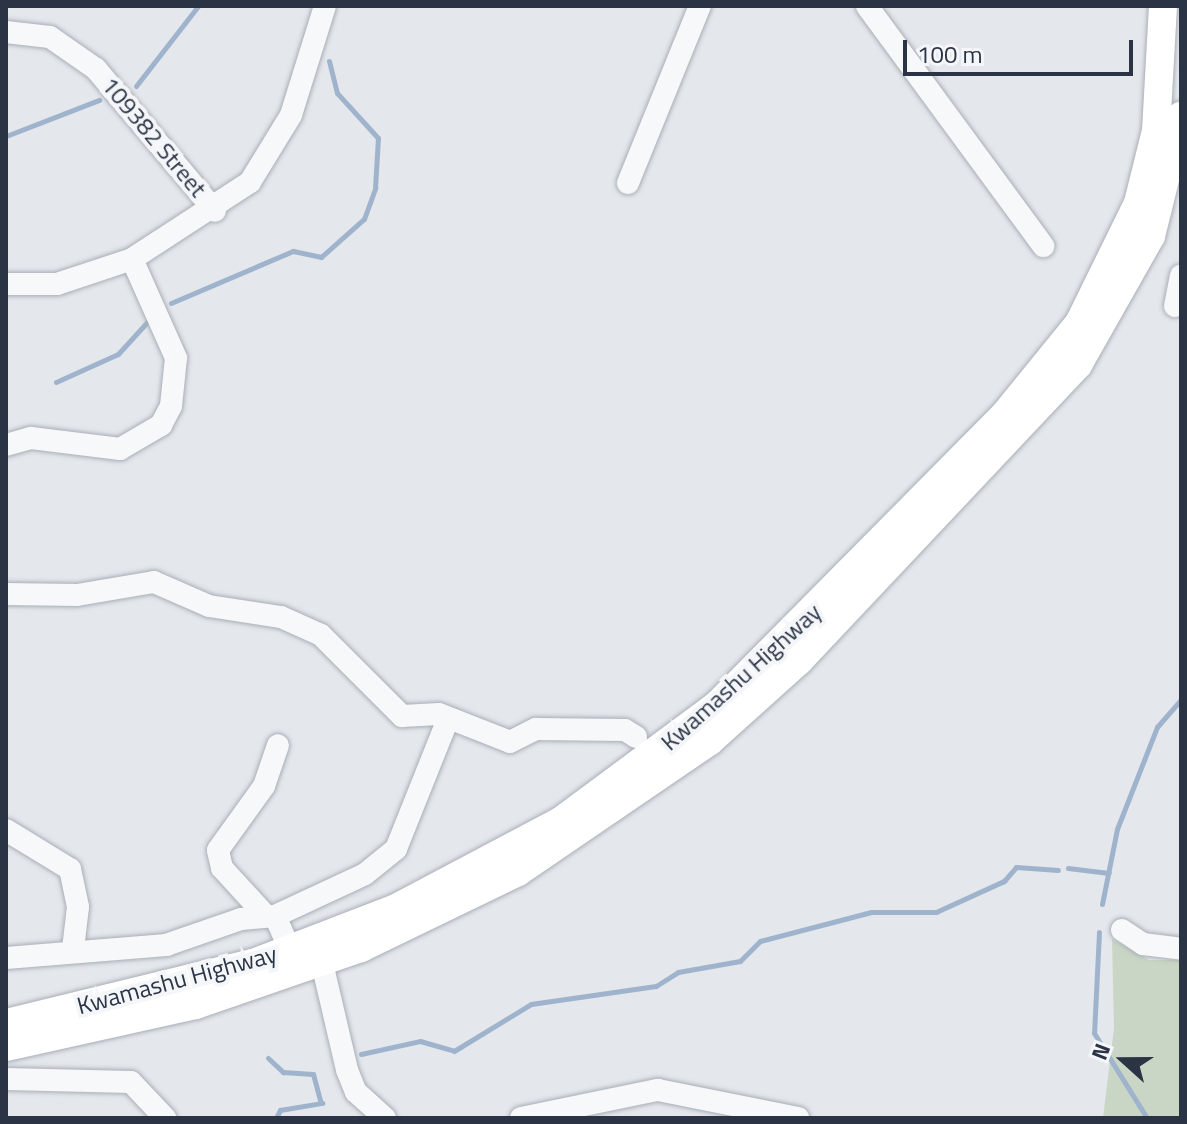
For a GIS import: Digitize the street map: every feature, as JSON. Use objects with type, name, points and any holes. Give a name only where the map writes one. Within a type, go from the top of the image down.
[{"type":"main road","name":"Kwamashu Highway","points":[[6,1023],[310,951],[462,902],[650,787],[799,661],[1014,422],[1078,365],[1130,283],[1174,129],[1163,6]]},
{"type":"main road","name":"Kwamashu Highway","points":[[6,1047],[196,1005],[310,951]]},
{"type":"street","points":[[6,284],[57,284],[132,259],[215,211],[250,182],[291,115],[325,6]]},
{"type":"street","points":[[628,183],[700,6]]},
{"type":"street","points":[[867,6],[1043,246]]},
{"type":"street","name":"109382 Street","points":[[6,32],[50,37],[96,69],[215,211]]},
{"type":"street","points":[[6,445],[31,438],[120,449],[161,425],[171,406],[176,358],[132,259]]},
{"type":"street","points":[[1175,306],[1181,276]]},
{"type":"street","points":[[6,594],[77,595],[154,582],[215,608],[281,617],[321,635],[394,711],[448,719],[510,742],[536,729],[625,730],[636,737]]},
{"type":"street","points":[[6,958],[73,949],[166,945],[271,916],[365,874],[396,849],[448,719]]},
{"type":"street","points":[[278,745],[264,786],[218,850],[222,868],[310,951],[356,1092],[385,1118]]},
{"type":"street","points":[[6,830],[70,869],[78,907],[73,949]]},
{"type":"street","points":[[1122,930],[1143,944],[1181,949]]},
{"type":"street","points":[[6,1079],[109,1078],[142,1089],[165,1118]]},
{"type":"street","points":[[532,1117],[658,1090],[798,1118]]},
{"type":"green space","points":[[1112,939],[1149,960],[1181,960],[1181,1118],[1103,1118],[1114,1028]]},
{"type":"waterway","points":[[136,86],[198,6]]},
{"type":"waterway","points":[[171,303],[293,251],[321,257],[364,219],[375,188],[378,138],[337,93],[329,61]]},
{"type":"waterway","points":[[6,136],[99,100]]},
{"type":"waterway","points":[[56,382],[118,354],[149,320]]},
{"type":"waterway","points":[[1102,904],[1117,829],[1157,727],[1181,699]]},
{"type":"waterway","points":[[361,1054],[420,1041],[454,1051],[531,1004],[656,986],[678,972],[740,961],[760,941],[871,912],[936,912],[1004,881],[1016,867],[1058,870]]},
{"type":"waterway","points":[[1068,868],[1109,873]]},
{"type":"waterway","points":[[1099,932],[1094,1033],[1147,1118]]},
{"type":"waterway","points":[[268,1058],[283,1072],[313,1074],[321,1103]]},
{"type":"waterway","points":[[276,1118],[280,1110],[322,1103]]}]
